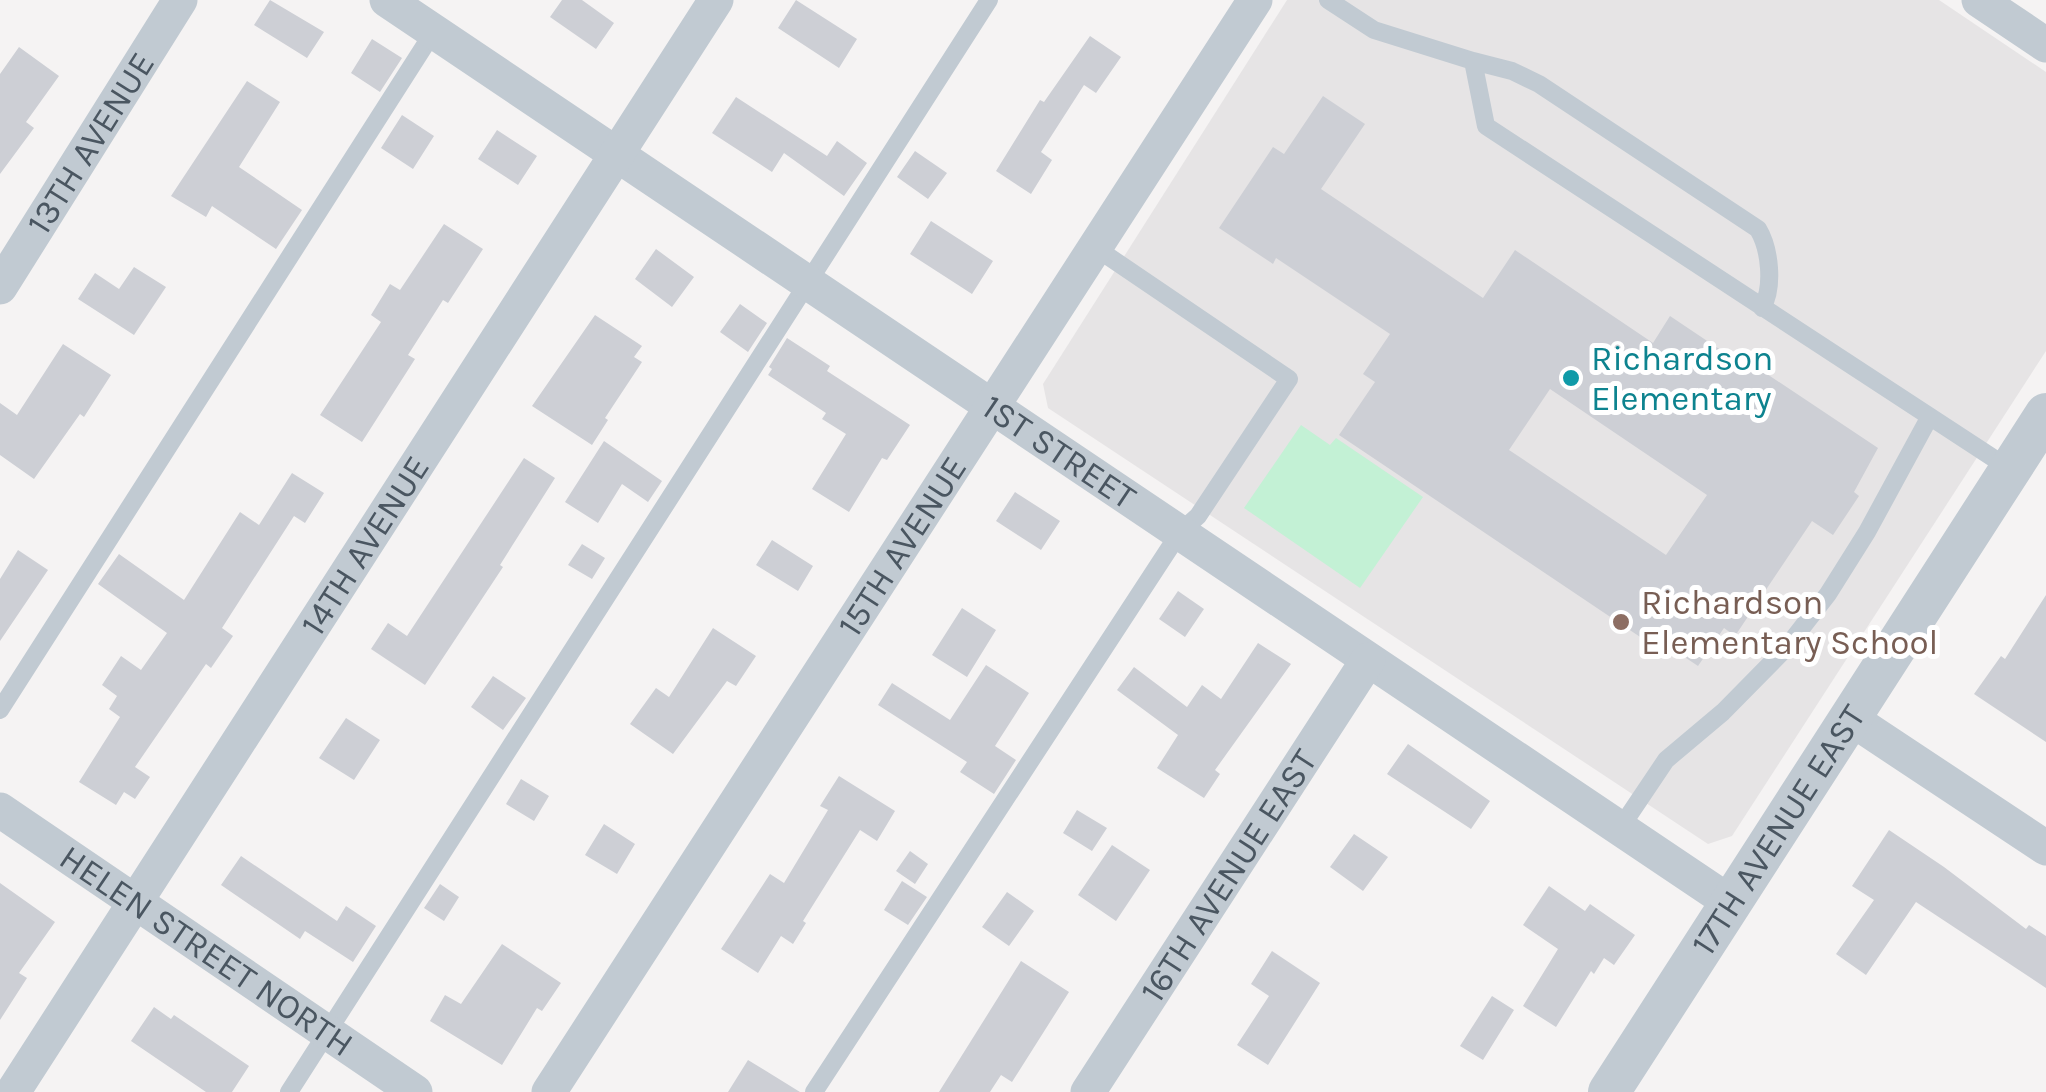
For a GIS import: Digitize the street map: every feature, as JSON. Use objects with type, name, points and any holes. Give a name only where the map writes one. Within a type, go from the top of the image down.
[{"type":"street","name":"13TH AVENUE","points":[[0,287],[180,0]]},
{"type":"street","name":"1ST STREET","points":[[387,0],[1731,902]]},
{"type":"street","name":"14TH AVENUE","points":[[13,1092],[716,0]]},
{"type":"street","name":"15TH AVENUE","points":[[549,1092],[1255,0]]},
{"type":"street","points":[[1979,0],[2046,45]]},
{"type":"street","name":"17TH AVENUE EAST","points":[[1609,1092],[2046,414]]},
{"type":"street","name":"16TH AVENUE EAST","points":[[1088,1092],[1368,660]]},
{"type":"street","points":[[1850,718],[2046,848]]},
{"type":"street","name":"HELEN STREET NORTH","points":[[0,810],[414,1092]]},
{"type":"lane","points":[[288,1092],[989,0]]},
{"type":"lane","points":[[1328,0],[1374,30],[1512,71],[1539,84],[1758,229],[1766,242],[1769,296],[1762,308]]},
{"type":"lane","points":[[0,710],[434,31]]},
{"type":"lane","points":[[1473,61],[1486,126],[2010,469]]},
{"type":"lane","points":[[814,1092],[1180,532],[1198,516],[1289,378],[1096,248]]},
{"type":"lane","points":[[1621,827],[1666,760],[1722,712],[1786,648],[1828,594],[1929,418]]},
{"type":"shaded area","name":"Richardson Elementary School","points":[[1287,0],[1939,0],[2046,72],[2046,351],[1732,836],[1708,844],[1048,408],[1043,384]]},
{"type":"green space","points":[[1301,425],[1330,445],[1336,438],[1423,497],[1360,588],[1244,508]]},
{"type":"building","points":[[270,0],[324,32],[307,58],[254,25]]},
{"type":"building","points":[[562,0],[582,0],[614,23],[596,49],[550,17]]},
{"type":"building","points":[[796,0],[857,39],[839,68],[778,28]]},
{"type":"building","points":[[1090,36],[1121,57],[1096,93],[1084,85],[1041,152],[1052,160],[1031,194],[996,171],[1040,100],[1044,102]]},
{"type":"building","points":[[372,39],[402,58],[380,92],[351,73]]},
{"type":"building","points":[[19,47],[59,76],[26,122],[34,128],[0,174],[0,74]]},
{"type":"building","points":[[247,81],[280,102],[239,167],[302,210],[276,249],[212,206],[206,217],[171,196]]},
{"type":"building","name":"Richardson Elementary","points":[[1323,96],[1365,124],[1321,189],[1483,298],[1515,250],[1653,343],[1670,316],[1746,367],[1749,362],[1878,448],[1854,492],[1859,496],[1833,535],[1812,521],[1735,636],[1724,628],[1698,666],[1671,648],[1667,655],[1339,435],[1375,382],[1363,374],[1390,334],[1276,258],[1273,264],[1219,228],[1273,147],[1284,154]],"holes":[[[1550,389],[1707,495],[1666,555],[1509,450]]]},
{"type":"building","points":[[736,97],[827,156],[837,141],[867,163],[844,196],[784,153],[772,172],[712,133]]},
{"type":"building","points":[[402,115],[434,136],[413,169],[381,148]]},
{"type":"building","points":[[497,130],[537,156],[518,185],[478,159]]},
{"type":"building","points":[[915,151],[947,173],[928,199],[897,177]]},
{"type":"building","points":[[931,221],[993,261],[972,294],[910,254]]},
{"type":"building","points":[[444,224],[483,249],[448,303],[443,300],[408,355],[415,359],[362,442],[320,415],[381,322],[371,315],[390,284],[400,290]]},
{"type":"building","points":[[656,249],[694,277],[672,307],[635,279]]},
{"type":"building","points":[[134,267],[166,287],[134,335],[78,299],[95,273],[119,289]]},
{"type":"building","points":[[740,304],[767,323],[748,352],[720,332]]},
{"type":"building","points":[[595,315],[642,346],[634,357],[642,362],[592,445],[532,406]]},
{"type":"building","points":[[787,338],[830,366],[827,371],[910,425],[887,460],[882,458],[849,512],[812,489],[846,434],[822,419],[826,413],[768,375]]},
{"type":"building","points":[[63,344],[111,375],[84,417],[80,414],[34,479],[0,455],[0,403],[17,415]]},
{"type":"building","points":[[604,441],[662,481],[648,502],[622,484],[598,523],[565,502]]},
{"type":"building","points":[[524,458],[555,478],[500,565],[503,567],[425,685],[371,649],[388,623],[407,636]]},
{"type":"building","points":[[292,473],[324,493],[305,523],[294,516],[222,628],[233,636],[211,668],[206,664],[135,767],[150,777],[135,799],[124,792],[116,805],[79,782],[120,717],[109,709],[117,696],[102,685],[121,656],[141,670],[167,633],[98,584],[119,554],[184,600],[240,512],[259,525]]},
{"type":"building","points":[[1015,492],[1060,521],[1041,550],[996,521]]},
{"type":"building","points":[[772,540],[813,566],[798,591],[756,565]]},
{"type":"building","points":[[582,544],[605,558],[592,579],[568,565]]},
{"type":"building","points":[[18,550],[48,570],[0,641],[0,579]]},
{"type":"building","points":[[1178,591],[1204,609],[1185,637],[1159,619]]},
{"type":"building","points":[[2046,595],[2046,742],[1974,694],[2001,656],[2005,659]]},
{"type":"building","points":[[962,608],[996,630],[967,677],[932,655]]},
{"type":"building","points":[[713,628],[756,656],[736,686],[727,681],[673,754],[630,724],[656,688],[669,697]]},
{"type":"building","points":[[1258,643],[1291,664],[1215,770],[1220,774],[1204,798],[1157,768],[1178,735],[1117,690],[1134,667],[1187,707],[1202,685],[1221,699]]},
{"type":"building","points":[[986,665],[1029,693],[995,746],[1016,760],[994,794],[960,772],[967,762],[878,705],[892,683],[950,720]]},
{"type":"building","points":[[493,676],[526,698],[503,730],[471,707]]},
{"type":"building","points":[[346,718],[380,740],[354,780],[319,758]]},
{"type":"building","points":[[1408,744],[1490,801],[1471,829],[1387,774]]},
{"type":"building","points":[[839,776],[895,811],[877,841],[860,830],[803,921],[806,923],[793,944],[781,936],[758,973],[721,949],[770,874],[784,883],[828,810],[820,806]]},
{"type":"building","points":[[521,779],[549,796],[534,821],[506,804]]},
{"type":"building","points":[[1077,810],[1107,828],[1092,851],[1063,833]]},
{"type":"building","points":[[604,824],[635,844],[617,874],[585,855]]},
{"type":"building","points":[[1889,830],[2026,929],[2029,925],[2046,936],[2046,988],[1916,902],[1866,975],[1836,954],[1874,900],[1852,886]]},
{"type":"building","points":[[1354,834],[1388,857],[1363,891],[1330,867]]},
{"type":"building","points":[[1112,845],[1150,870],[1116,921],[1078,895]]},
{"type":"building","points":[[910,851],[928,864],[915,884],[896,871]]},
{"type":"building","points":[[241,856],[337,921],[346,906],[376,926],[353,962],[305,931],[300,939],[221,885]]},
{"type":"building","points":[[902,881],[927,897],[908,925],[884,910]]},
{"type":"building","points":[[0,883],[55,922],[19,973],[27,978],[0,1020]]},
{"type":"building","points":[[440,884],[459,897],[444,921],[424,908]]},
{"type":"building","points":[[1549,886],[1585,911],[1590,904],[1635,935],[1614,965],[1604,958],[1594,974],[1591,971],[1556,1027],[1523,1006],[1558,949],[1523,925]]},
{"type":"building","points":[[1007,892],[1034,911],[1009,946],[982,927]]},
{"type":"building","points":[[502,944],[561,983],[542,1011],[537,1008],[502,1065],[430,1021],[445,995],[461,1004]]},
{"type":"building","points":[[1272,951],[1320,983],[1268,1065],[1237,1045],[1269,996],[1251,984]]},
{"type":"building","points":[[1021,961],[1069,992],[1012,1082],[1001,1075],[990,1092],[939,1092]]},
{"type":"building","points":[[1492,996],[1514,1010],[1483,1060],[1460,1046]]},
{"type":"building","points":[[154,1007],[171,1019],[174,1015],[249,1066],[232,1092],[206,1092],[131,1041]]},
{"type":"building","points":[[748,1060],[800,1092],[728,1092]]},
{"type":"place","name":"Richardson Elementary","points":[[1571,378]]},
{"type":"place","name":"Richardson Elementary School","points":[[1621,622]]}]
